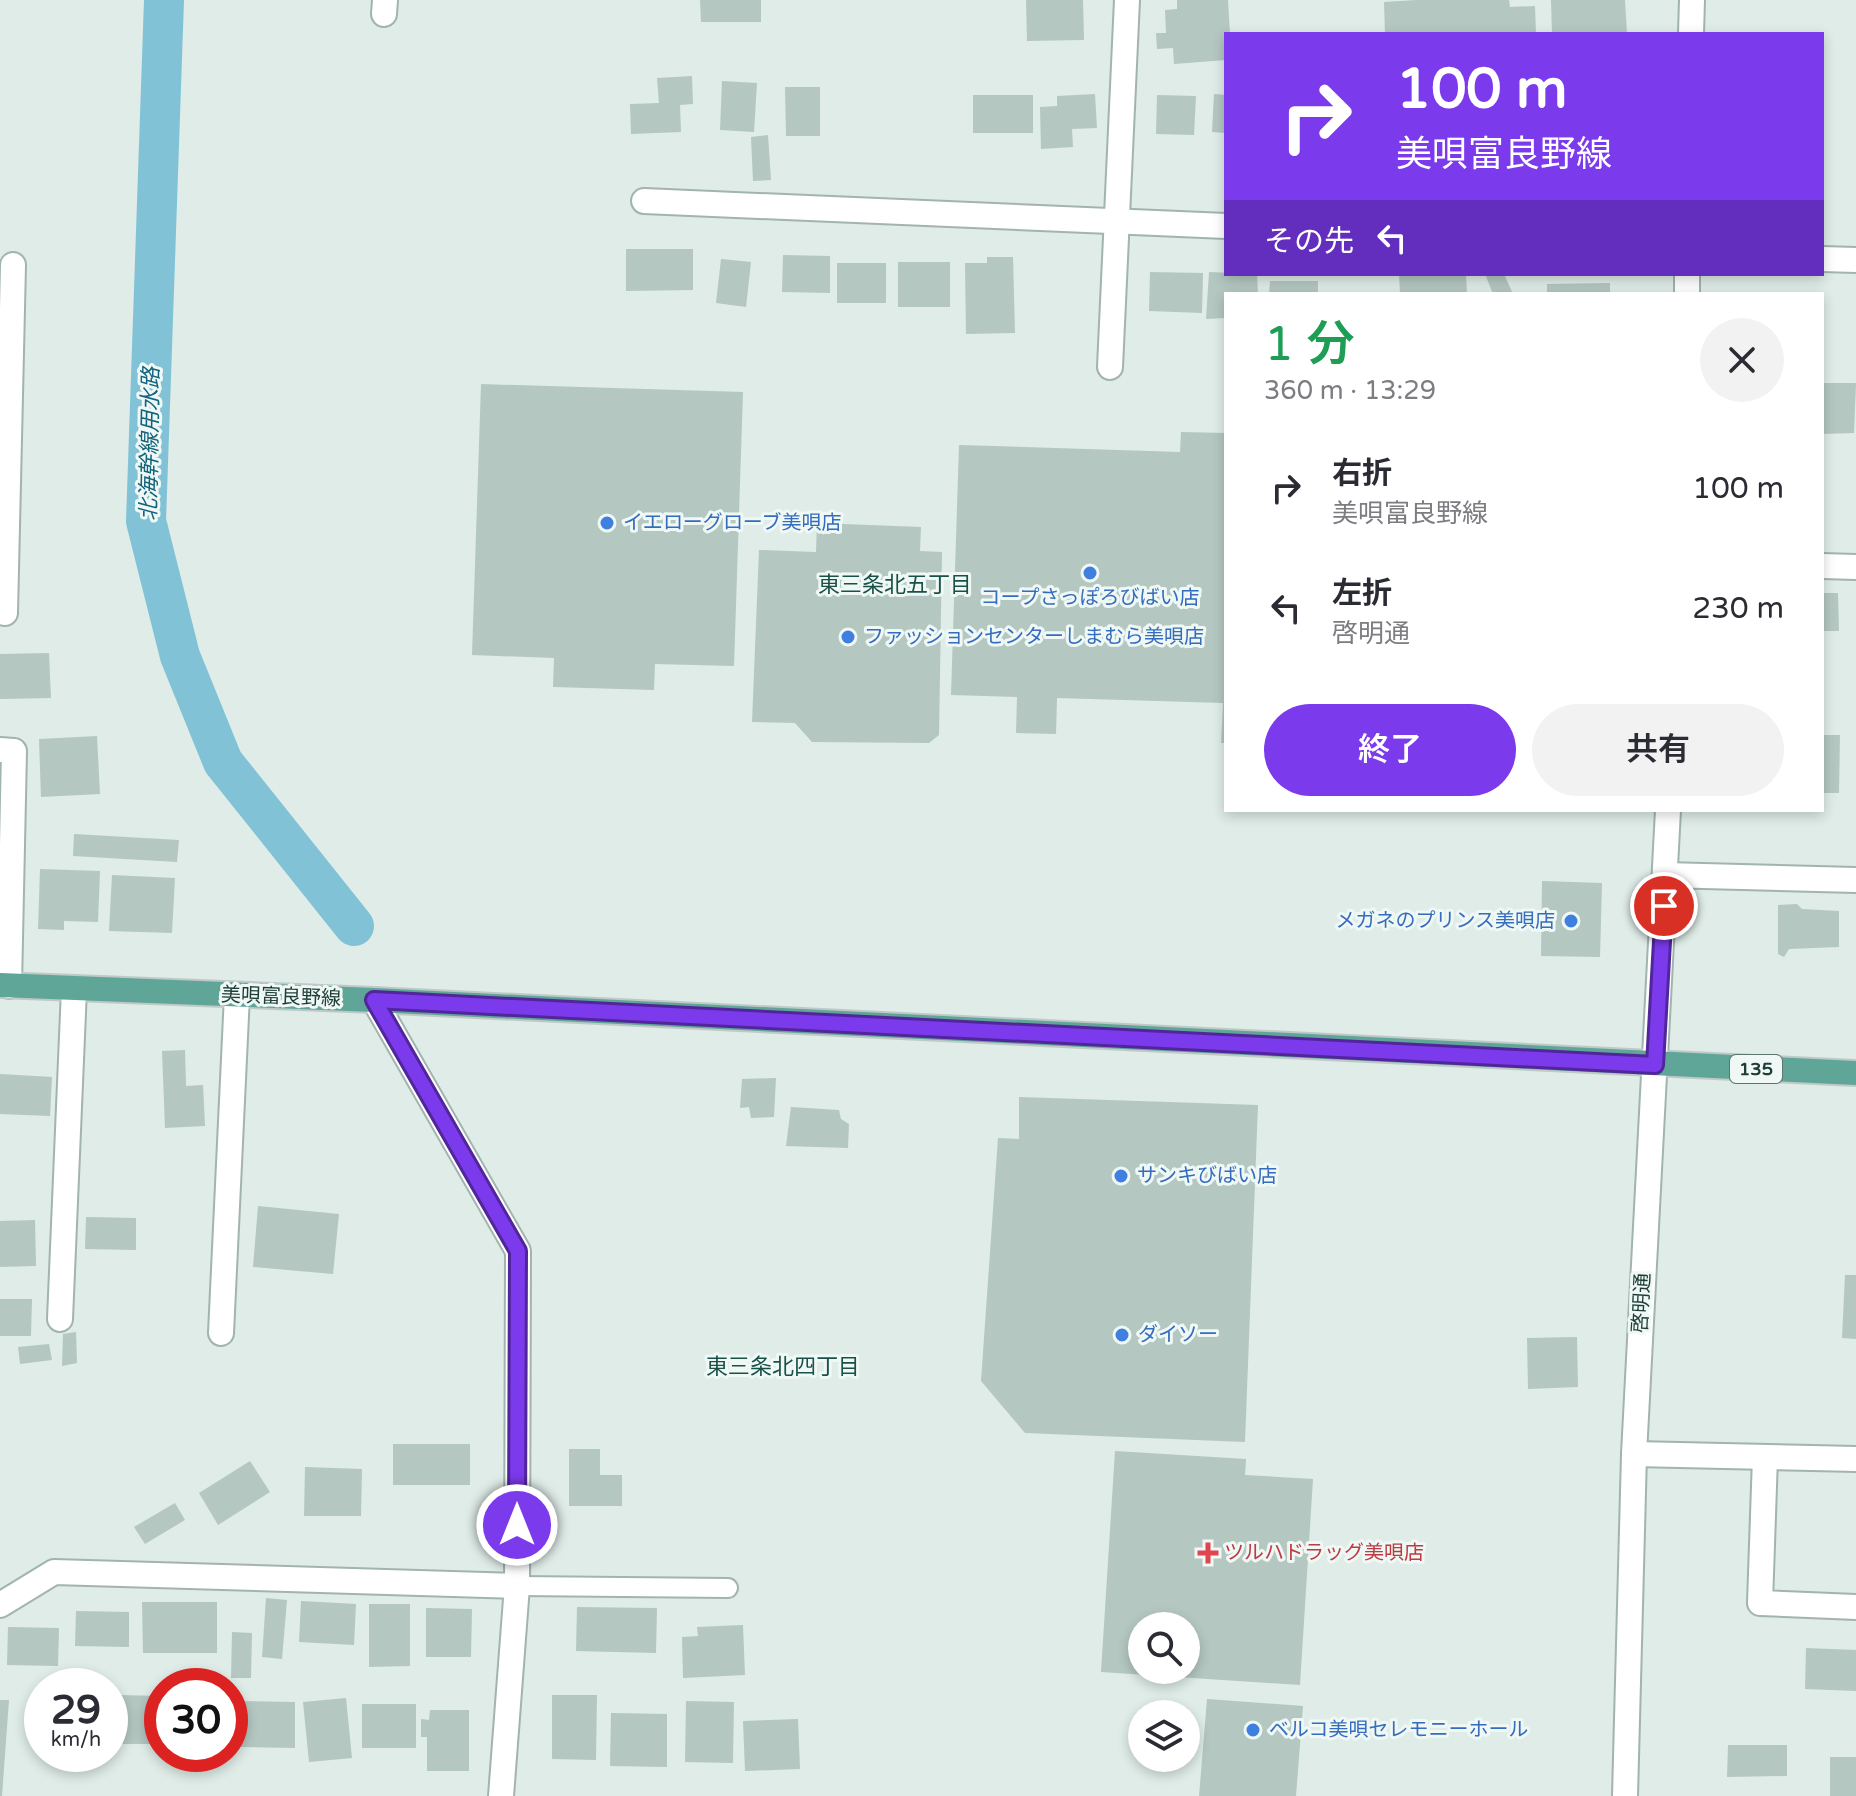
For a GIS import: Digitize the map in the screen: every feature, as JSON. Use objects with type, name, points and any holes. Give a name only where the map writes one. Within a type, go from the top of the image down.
[{"type":"main road","name":"美唄富良野線","points":[[4,985],[374,1000],[1856,1073]]},
{"type":"street","points":[[1110,367],[1127,0]]},
{"type":"street","points":[[1691,32],[1692,0]]},
{"type":"street","points":[[644,201],[1224,226]]},
{"type":"street","points":[[1824,259],[1856,260]]},
{"type":"street","points":[[0,612],[5,613],[13,265]]},
{"type":"street","points":[[1824,566],[1856,567]]},
{"type":"street","points":[[0,750],[14,751],[4,985]]},
{"type":"street","name":"啓明通","points":[[1625,1796],[1634,1454],[1668,812]]},
{"type":"street","points":[[1665,875],[1856,880]]},
{"type":"street","points":[[60,1319],[74,989]]},
{"type":"street","points":[[221,1333],[237,995]]},
{"type":"street","points":[[374,1000],[518,1251],[517,1586],[501,1796]]},
{"type":"street","points":[[1634,1454],[1856,1459]]},
{"type":"street","points":[[1765,1457],[1760,1603],[1856,1607]]},
{"type":"street","points":[[0,1605],[54,1572],[517,1586]]},
{"type":"lane","points":[[517,1586],[728,1588]]},
{"type":"building","points":[[700,0],[761,0],[761,22],[701,22]]},
{"type":"building","points":[[1026,0],[1083,0],[1084,40],[1027,41]]},
{"type":"building","points":[[1177,0],[1228,0],[1230,32],[1224,32],[1224,60],[1174,64],[1173,48],[1157,49],[1156,33],[1166,33],[1165,10],[1177,9]]},
{"type":"building","points":[[1509,0],[1510,7],[1535,6],[1536,32],[1385,32],[1384,2]]},
{"type":"building","points":[[1551,0],[1625,0],[1627,32],[1552,32]]},
{"type":"building","points":[[692,76],[693,104],[680,105],[681,132],[631,134],[630,104],[659,103],[657,78]]},
{"type":"building","points":[[722,81],[757,83],[754,132],[720,130]]},
{"type":"building","points":[[785,87],[820,87],[820,136],[786,136]]},
{"type":"building","points":[[1095,94],[1097,128],[1072,129],[1073,147],[1041,149],[1040,107],[1057,106],[1057,96]]},
{"type":"building","points":[[1214,94],[1224,95],[1224,133],[1212,132]]},
{"type":"building","points":[[973,95],[1033,95],[1033,133],[973,133]]},
{"type":"building","points":[[1157,95],[1196,96],[1194,135],[1156,134]]},
{"type":"building","points":[[768,135],[771,180],[753,181],[751,137]]},
{"type":"building","points":[[626,249],[693,249],[693,290],[626,291]]},
{"type":"building","points":[[783,255],[830,256],[830,293],[782,292]]},
{"type":"building","points":[[987,257],[1013,257],[1015,333],[966,334],[965,263],[987,263]]},
{"type":"building","points":[[721,259],[751,262],[746,307],[716,303]]},
{"type":"building","points":[[898,262],[950,262],[950,307],[898,307]]},
{"type":"building","points":[[837,263],[886,263],[886,303],[837,303]]},
{"type":"building","points":[[1150,272],[1203,273],[1202,313],[1149,311]]},
{"type":"building","points":[[1209,272],[1224,273],[1224,276],[1257,276],[1258,292],[1224,292],[1224,318],[1206,319]]},
{"type":"building","points":[[1399,276],[1466,276],[1467,292],[1400,292]]},
{"type":"building","points":[[1486,276],[1505,276],[1512,292],[1492,292]]},
{"type":"building","points":[[1270,281],[1318,281],[1318,292],[1269,292]]},
{"type":"building","points":[[1610,283],[1610,292],[1547,292],[1547,284]]},
{"type":"building","points":[[1824,383],[1856,383],[1854,433],[1824,434]]},
{"type":"building","name":"イエローグローブ美唄店","points":[[481,384],[743,392],[734,666],[655,664],[654,690],[553,687],[554,658],[472,655]]},
{"type":"building","name":"コープさっぽろびばい店","points":[[1181,432],[1224,433],[1224,743],[1221,743],[1223,703],[1057,698],[1056,734],[1016,733],[1017,697],[951,695],[959,445],[1180,452]]},
{"type":"building","name":"ファッションセンターしまむら美唄店","points":[[817,523],[921,527],[920,551],[942,552],[939,735],[929,743],[812,742],[795,723],[752,722],[759,550],[816,552]]},
{"type":"building","points":[[1824,593],[1838,593],[1839,631],[1824,631]]},
{"type":"building","points":[[49,653],[51,698],[0,699],[0,654]]},
{"type":"building","points":[[1824,735],[1840,735],[1839,793],[1824,793]]},
{"type":"building","points":[[97,736],[100,794],[41,797],[39,739]]},
{"type":"building","points":[[74,834],[179,840],[177,862],[73,856]]},
{"type":"building","points":[[40,869],[100,871],[98,922],[64,921],[64,930],[38,929]]},
{"type":"building","points":[[112,875],[175,878],[172,933],[109,931]]},
{"type":"building","name":"メガネのプリンス美唄店","points":[[1542,881],[1602,883],[1600,957],[1541,956]]},
{"type":"building","points":[[1797,904],[1802,909],[1839,911],[1839,947],[1789,949],[1784,957],[1778,954],[1778,905]]},
{"type":"building","points":[[185,1050],[186,1086],[203,1085],[205,1126],[165,1128],[162,1051]]},
{"type":"building","points":[[0,1074],[52,1077],[50,1116],[0,1114]]},
{"type":"building","points":[[776,1078],[774,1117],[751,1118],[749,1107],[740,1108],[742,1079]]},
{"type":"building","points":[[1019,1097],[1258,1105],[1245,1442],[1025,1433],[981,1381],[998,1138],[1019,1139]]},
{"type":"building","points":[[791,1107],[839,1110],[841,1119],[849,1124],[848,1148],[786,1146]]},
{"type":"building","points":[[258,1206],[339,1214],[333,1274],[253,1267]]},
{"type":"building","points":[[86,1217],[136,1218],[136,1250],[85,1249]]},
{"type":"building","points":[[35,1220],[36,1266],[0,1267],[0,1221]]},
{"type":"building","points":[[1845,1275],[1856,1275],[1856,1339],[1842,1338]]},
{"type":"building","points":[[0,1299],[32,1299],[31,1336],[0,1336]]},
{"type":"building","points":[[76,1332],[77,1363],[62,1366],[63,1334]]},
{"type":"building","points":[[1577,1337],[1578,1387],[1528,1389],[1527,1338]]},
{"type":"building","points":[[49,1344],[52,1360],[20,1364],[18,1347]]},
{"type":"building","points":[[393,1444],[470,1444],[470,1485],[393,1485]]},
{"type":"building","points":[[569,1449],[600,1449],[600,1475],[622,1475],[622,1506],[569,1506]]},
{"type":"building","name":"ツルハドラッグ美唄店","points":[[1115,1451],[1246,1459],[1245,1475],[1313,1479],[1300,1685],[1200,1678],[1200,1612],[1128,1612],[1128,1674],[1101,1672]]},
{"type":"building","points":[[250,1461],[270,1492],[218,1525],[199,1493]]},
{"type":"building","points":[[305,1467],[362,1469],[361,1516],[304,1516]]},
{"type":"building","points":[[175,1503],[185,1520],[145,1544],[134,1527]]},
{"type":"building","points":[[266,1598],[287,1600],[282,1659],[262,1657]]},
{"type":"building","points":[[301,1601],[356,1604],[354,1645],[299,1642]]},
{"type":"building","points":[[142,1602],[217,1602],[217,1653],[143,1653]]},
{"type":"building","points":[[369,1604],[410,1604],[410,1666],[369,1667]]},
{"type":"building","points":[[577,1607],[657,1608],[656,1653],[576,1651]]},
{"type":"building","points":[[426,1608],[472,1609],[471,1657],[426,1657]]},
{"type":"building","points":[[76,1611],[129,1612],[129,1647],[75,1646]]},
{"type":"building","points":[[743,1625],[745,1675],[683,1678],[682,1637],[698,1636],[697,1627]]},
{"type":"building","points":[[8,1627],[59,1628],[58,1666],[7,1665]]},
{"type":"building","points":[[232,1632],[252,1633],[251,1678],[248,1678],[248,1668],[231,1668]]},
{"type":"building","points":[[1806,1648],[1856,1650],[1856,1691],[1805,1689]]},
{"type":"building","points":[[128,1695],[144,1696],[144,1744],[128,1744]]},
{"type":"building","points":[[552,1695],[597,1695],[596,1760],[552,1759]]},
{"type":"building","points":[[346,1698],[352,1758],[309,1762],[303,1702]]},
{"type":"building","name":"ベルコ美唄セレモニーホール","points":[[1207,1699],[1303,1706],[1296,1796],[1199,1796]]},
{"type":"building","points":[[0,1700],[9,1700],[2,1796],[0,1796]]},
{"type":"building","points":[[248,1701],[295,1702],[295,1748],[248,1747]]},
{"type":"building","points":[[686,1701],[734,1702],[733,1763],[685,1762]]},
{"type":"building","points":[[362,1704],[416,1704],[416,1748],[362,1748]]},
{"type":"building","points":[[430,1710],[469,1710],[469,1771],[427,1771],[427,1737],[421,1737],[421,1719],[429,1720]]},
{"type":"building","points":[[611,1713],[667,1714],[667,1767],[610,1766]]},
{"type":"building","points":[[798,1719],[800,1769],[745,1771],[743,1721]]},
{"type":"building","points":[[1728,1745],[1787,1745],[1787,1776],[1727,1777]]},
{"type":"building","points":[[1830,1757],[1856,1757],[1856,1796],[1830,1796]]},
{"type":"waterway","name":"北海幹線用水路","points":[[164,0],[146,521],[180,656],[223,762],[354,926]]},
{"type":"place","name":"イエローグローブ美唄店","points":[[607,523]]},
{"type":"place","name":"コープさっぽろびばい店","points":[[1090,573]]},
{"type":"place","name":"ファッションセンターしまむら美唄店","points":[[848,637]]},
{"type":"place","name":"メガネのプリンス美唄店","points":[[1571,921]]},
{"type":"place","name":"サンキびばい店","points":[[1121,1176]]},
{"type":"place","name":"ダイソー","points":[[1122,1335]]},
{"type":"place","name":"ツルハドラッグ美唄店","points":[[1208,1553]]},
{"type":"place","name":"ベルコ美唄セレモニーホール","points":[[1253,1730]]},
{"type":"district","name":"東三条北五丁目","points":[[895,585]]},
{"type":"district","name":"東三条北四丁目","points":[[783,1367]]},
{"type":"route","points":[[517,1525],[518,1251],[374,1000],[1655,1065],[1664,906]]}]
